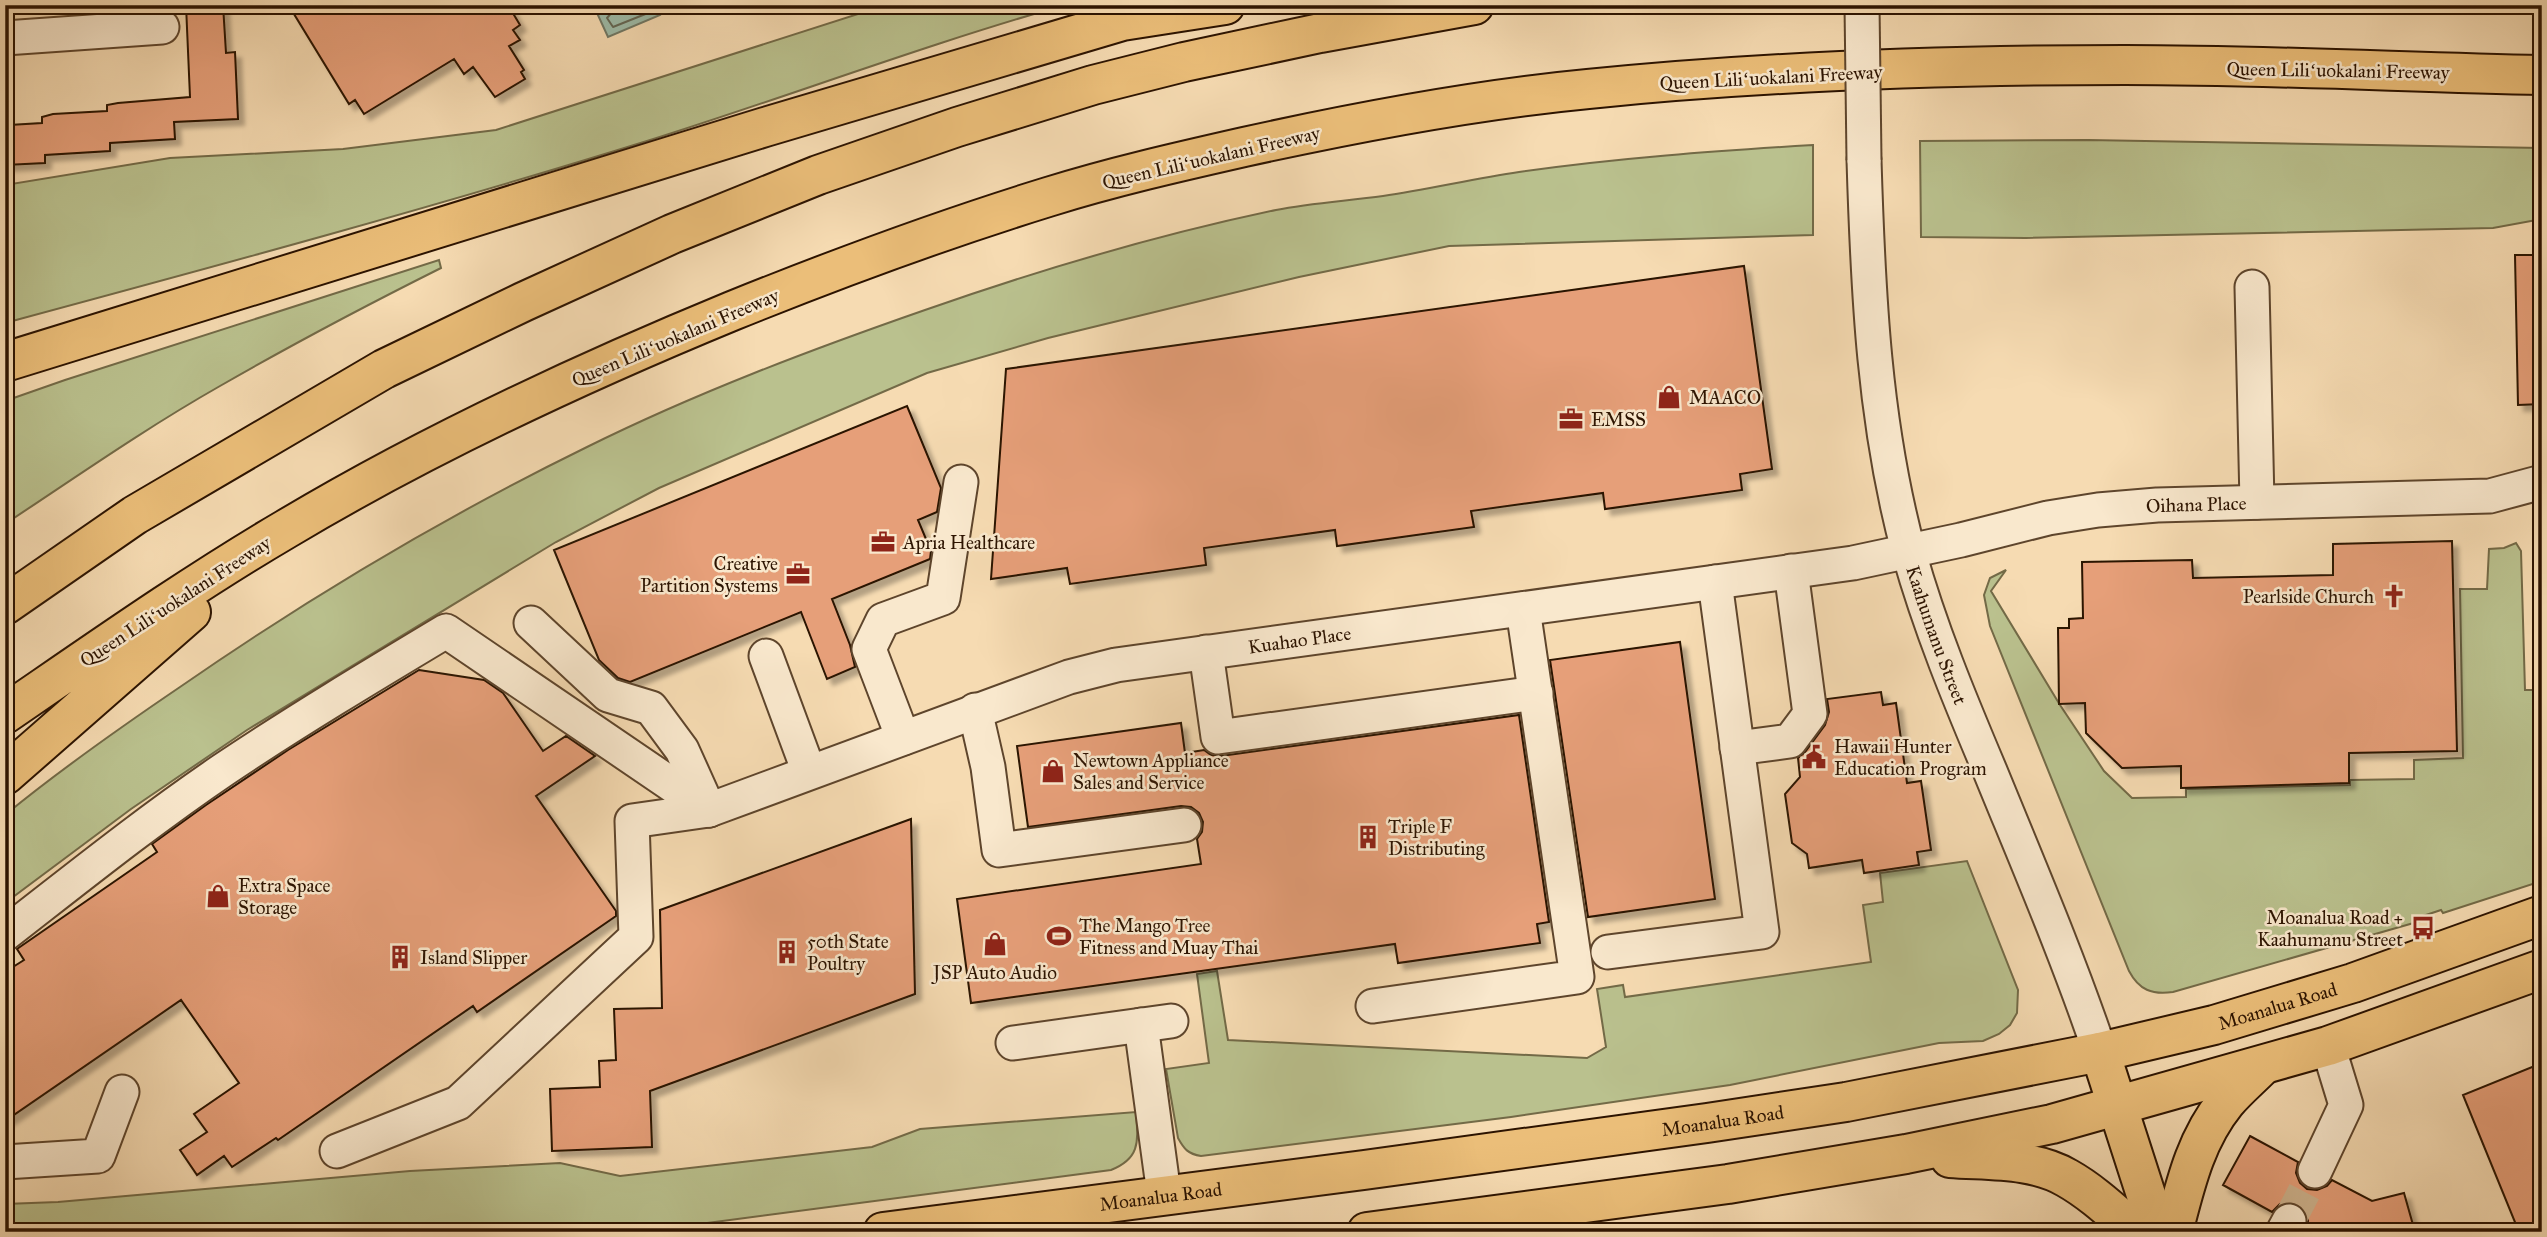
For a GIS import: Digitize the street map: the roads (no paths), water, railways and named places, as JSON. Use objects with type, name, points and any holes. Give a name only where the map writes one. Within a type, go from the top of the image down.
[{"type":"main road","points":[[5,362],[765,127],[1122,21],[1226,5]]},
{"type":"main road","points":[[5,605],[135,515],[384,369],[672,234],[818,175],[957,127],[1093,85],[1306,36],[1474,5]]},
{"type":"main road","name":"Queen Liliʻuokalani Freeway","points":[[5,714],[132,627],[286,529],[514,406],[650,345],[934,234],[1053,195],[1175,162],[1301,134],[1445,107],[1581,89],[1730,76],[2126,65],[2542,75]]},
{"type":"main road","points":[[5,775],[286,529]]},
{"type":"main road","name":"Moanalua Road","points":[[883,1232],[1707,1124],[1846,1102],[2100,1052],[2214,1025],[2353,983],[2542,915]]},
{"type":"main road","points":[[1367,1232],[1728,1184],[1906,1154],[2052,1124],[2328,1046],[2542,969]]},
{"type":"main road","name":"Kaahumanu Street","points":[[2100,1052],[2158,1232]]},
{"type":"main road","points":[[2173,1232],[2187,1177],[2204,1136],[2226,1103],[2262,1066]]},
{"type":"main road","points":[[1906,1154],[2030,1164],[2055,1172],[2089,1193],[2136,1232]]},
{"type":"street","name":"Kaahumanu Street","points":[[1862,5],[1868,279],[1878,403],[1895,494],[1909,551],[1940,649],[2046,908],[2100,1052]]},
{"type":"street","points":[[5,38],[162,27]]},
{"type":"street","points":[[2252,287],[2257,502]]},
{"type":"street","points":[[903,738],[869,649],[883,620],[943,598],[961,482]]},
{"type":"street","name":"Oihana Place","points":[[1909,551],[2076,513],[2157,505],[2490,496],[2542,482]]},
{"type":"street","name":"Kuahao Place","points":[[337,1151],[458,1102],[636,937],[632,821],[709,810],[975,710],[1115,665],[1853,563],[1909,551]]},
{"type":"street","points":[[1737,748],[1790,741],[1810,714],[1790,571]]},
{"type":"street","points":[[1608,952],[1762,933],[1715,582]]},
{"type":"street","points":[[1373,1006],[1577,977],[1523,608]]},
{"type":"street","points":[[531,623],[608,695],[651,708],[682,750],[709,810]]},
{"type":"street","points":[[5,934],[106,855],[222,771],[355,685],[446,631],[709,810]]},
{"type":"street","points":[[1206,652],[1218,737],[1536,693]]},
{"type":"street","points":[[766,656],[809,772]]},
{"type":"street","points":[[975,710],[988,767],[999,850],[1184,825]]},
{"type":"street","points":[[1013,1044],[1156,1023],[1164,1194]]},
{"type":"street","points":[[2315,1171],[2346,1105],[2328,1046]]},
{"type":"street","points":[[5,1161],[98,1156],[121,1092]]},
{"type":"water","points":[[614,5],[656,5],[660,15],[608,37],[597,13]]},
{"type":"tunnel","points":[[2289,1221],[2315,1171]]},
{"type":"place","name":"MAACO","points":[[1669,397]]},
{"type":"place","name":"EMSS","points":[[1571,419]]},
{"type":"place","name":"Apria Healthcare","points":[[883,542]]},
{"type":"place","name":"Creative Partition Systems","points":[[798,574]]},
{"type":"place","name":"Pearlside Church","points":[[2394,596]]},
{"type":"place","name":"Hawaii Hunter Education Program","points":[[1814,757]]},
{"type":"place","name":"Newtown Appliance Sales and Service","points":[[1053,771]]},
{"type":"place","name":"Triple F Distributing","points":[[1368,837]]},
{"type":"place","name":"Extra Space Storage","points":[[218,896]]},
{"type":"place","name":"Moanalua Road + Kaahumanu Street","points":[[2423,928]]},
{"type":"place","name":"The Mango Tree Fitness and Muay Thai","points":[[1059,936]]},
{"type":"place","name":"JSP Auto Audio","points":[[995,944]]},
{"type":"place","name":"50th State Poultry","points":[[787,952]]},
{"type":"place","name":"Island Slipper","points":[[400,957]]}]
